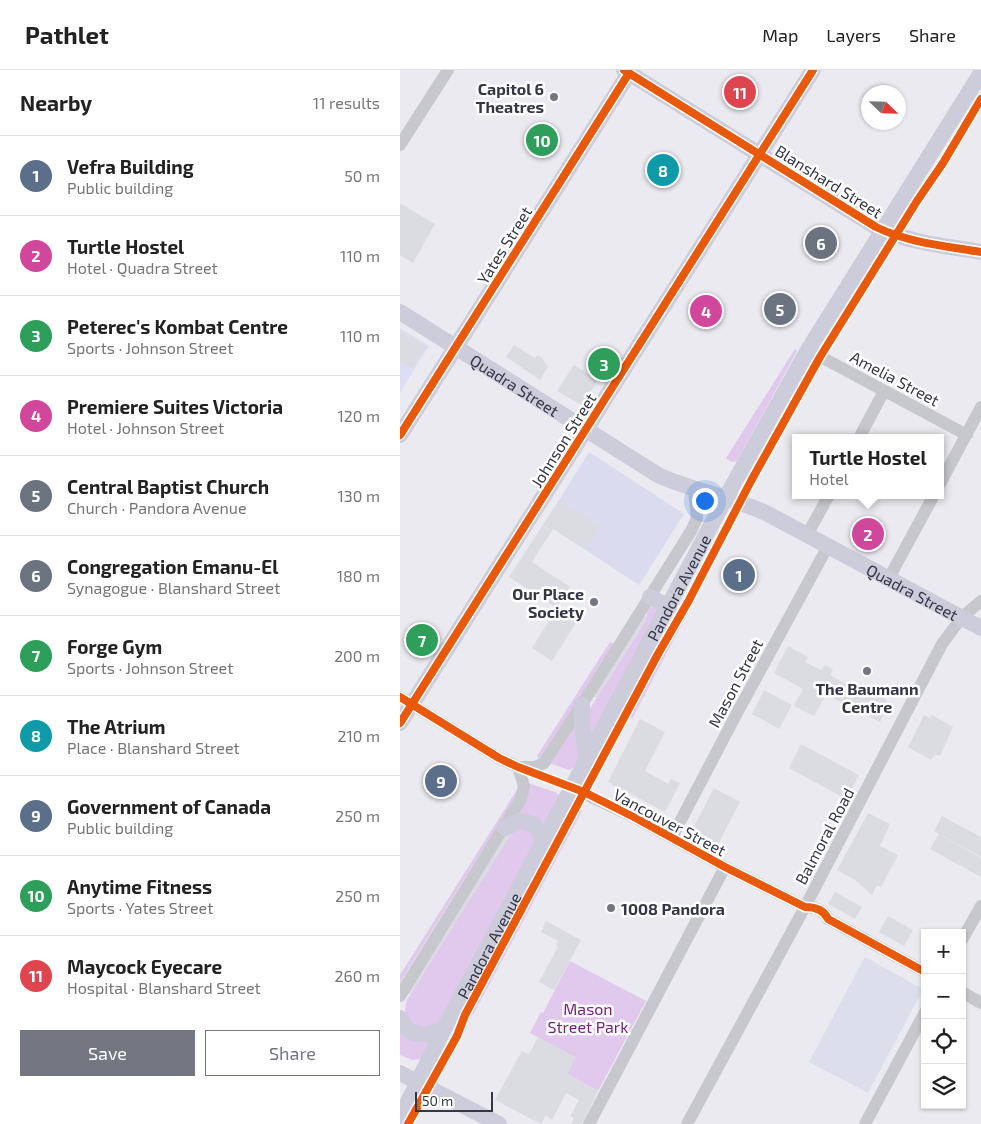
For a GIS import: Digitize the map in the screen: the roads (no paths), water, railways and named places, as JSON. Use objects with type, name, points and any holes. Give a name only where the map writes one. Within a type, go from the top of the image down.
[{"type":"main road","name":"Johnson Street","points":[[400,723],[406,700],[585,429],[813,70]]},
{"type":"main road","name":"Blanshard Street","points":[[628,71],[882,230],[895,236],[925,243],[981,252]]},
{"type":"main road","name":"Yates Street","points":[[400,435],[628,71]]},
{"type":"main road","name":"Pandora Avenue","points":[[400,1118],[445,1027],[725,499],[808,350],[981,73]]},
{"type":"main road","name":"Quadra Street","points":[[400,312],[658,475],[762,511],[981,628]]},
{"type":"main road","points":[[650,597],[668,607]]},
{"type":"main road","points":[[582,705],[582,724],[587,759]]},
{"type":"main road","points":[[504,828],[519,821],[534,824],[542,837],[542,846]]},
{"type":"main road","points":[[400,1018],[402,1023],[418,1034],[426,1036],[436,1033],[445,1027]]},
{"type":"main road","points":[[400,1074],[499,1124]]},
{"type":"street","points":[[400,145],[448,70]]},
{"type":"street","name":"Amelia Street","points":[[808,350],[967,435]]},
{"type":"street","points":[[861,434],[884,391]]},
{"type":"street","points":[[944,477],[981,408]]},
{"type":"street","name":"Pandora Avenue","points":[[518,767],[535,767],[544,763],[582,705],[691,531],[697,518],[694,489]]},
{"type":"street","points":[[808,535],[827,499]]},
{"type":"street","points":[[889,578],[932,499]]},
{"type":"street","name":"Mason Street","points":[[672,837],[828,546]]},
{"type":"street","name":"Balmoral Road","points":[[687,1124],[805,907],[942,644],[962,617],[981,601]]},
{"type":"street","points":[[400,996],[524,793],[524,786],[518,767],[499,758],[406,700]]},
{"type":"street","name":"Vancouver Street","points":[[572,788],[634,817],[805,907],[813,907],[825,913],[828,920],[921,970]]},
{"type":"street","points":[[589,1124],[725,866]]},
{"type":"street","points":[[966,933],[981,906]]},
{"type":"street","points":[[966,994],[981,1003]]},
{"type":"street","points":[[865,1124],[921,1019]]},
{"type":"place","name":"Maycock Eyecare","points":[[740,92]]},
{"type":"place","name":"Capitol 6 Theatres","points":[[554,97]]},
{"type":"place","name":"Anytime Fitness","points":[[542,140]]},
{"type":"place","name":"The Atrium","points":[[663,170]]},
{"type":"place","name":"Congregation Emanu-El","points":[[821,243]]},
{"type":"place","name":"Central Baptist Church","points":[[780,309]]},
{"type":"place","name":"Premiere Suites Victoria","points":[[706,311]]},
{"type":"place","name":"Peterec's Kombat Centre","points":[[604,364]]},
{"type":"place","name":"Turtle Hostel","points":[[868,534]]},
{"type":"place","name":"Vefra Building","points":[[739,575]]},
{"type":"place","name":"Our Place Society","points":[[594,602]]},
{"type":"place","name":"Forge Gym","points":[[422,640]]},
{"type":"place","name":"The Baumann Centre","points":[[867,671]]},
{"type":"place","name":"Government of Canada","points":[[441,781]]},
{"type":"place","name":"1008 Pandora","points":[[611,908]]},
{"type":"park label","name":"Mason Street Park","points":[[588,1017]]}]
